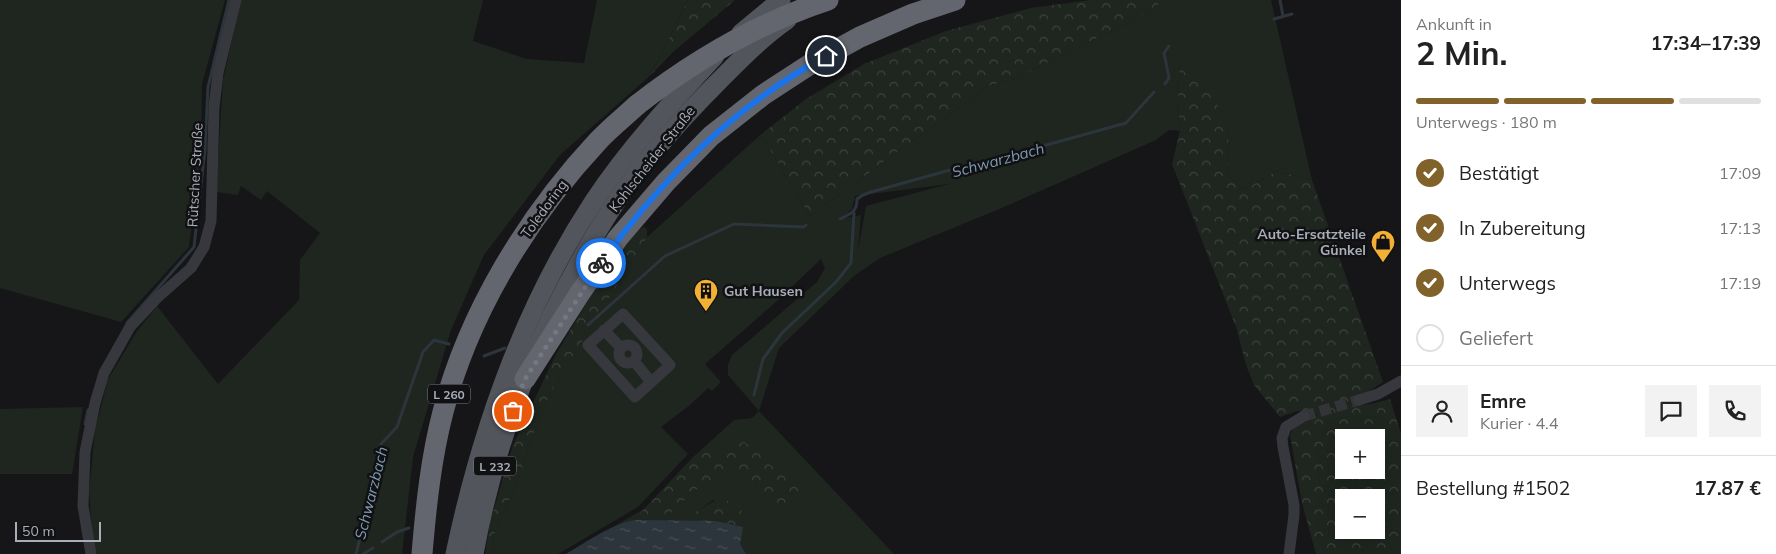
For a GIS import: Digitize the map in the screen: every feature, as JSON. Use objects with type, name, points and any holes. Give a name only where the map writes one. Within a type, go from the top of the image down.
[{"type":"highway","name":"Toledoring","points":[[423,548],[430,477],[443,410],[465,347],[484,305],[510,257],[540,211],[568,175],[600,140],[637,105],[669,80],[732,41],[766,24],[828,0]]},
{"type":"highway","points":[[525,379],[618,238],[666,182],[711,136],[763,95],[809,65],[860,37],[913,14],[955,0]]},
{"type":"main road","name":"Kohlscheider Straße","points":[[455,554],[471,483],[506,374],[534,312],[572,238],[594,202],[645,134],[719,53],[780,0]]},
{"type":"main road","name":"Kohlscheider Straße","points":[[474,554],[489,486],[507,426],[525,379],[550,320],[571,279],[611,210],[636,176],[699,101],[739,61],[781,24],[814,0]]},
{"type":"street","name":"Rütscher Straße","points":[[91,554],[83,506],[86,452],[95,403],[104,373],[130,328],[157,298],[191,268],[204,247],[211,221],[214,107],[218,73],[236,0]]},
{"type":"street","points":[[622,314],[670,365],[635,397],[588,345],[604,330],[622,314]]},
{"type":"street","points":[[604,330],[622,348],[628,345],[634,348],[637,354],[634,361],[651,382]]},
{"type":"street","points":[[1359,400],[1378,394],[1401,381]]},
{"type":"street","points":[[1289,554],[1294,505],[1282,438],[1286,427],[1304,416]]},
{"type":"green space","points":[[0,0],[225,0],[202,84],[201,147],[189,247],[121,322],[0,288]]},
{"type":"green space","points":[[241,0],[483,0],[473,41],[527,59],[584,63],[597,0],[688,0],[651,75],[560,155],[484,255],[451,330],[413,457],[402,554],[97,554],[92,532],[89,492],[95,430],[108,379],[137,331],[157,306],[218,384],[299,300],[300,260],[320,233],[267,191],[261,200],[241,186],[238,195],[216,192],[223,80]]},
{"type":"green space","points":[[688,0],[735,0],[673,52],[651,75]]},
{"type":"green space","points":[[1091,0],[1165,0],[1136,19],[1014,79],[988,86],[810,216],[763,138],[758,137],[806,99],[864,64],[946,31],[1031,8]]},
{"type":"green space","points":[[1165,0],[1271,0],[1312,180],[1276,171],[1244,190],[1227,175],[1229,130],[1180,60],[1178,100],[1180,131],[1169,130],[1156,140],[997,210],[880,258],[854,276],[779,348],[759,411],[728,375],[728,365],[732,355],[817,282],[825,268],[821,259],[777,301],[705,364],[721,382],[712,391],[708,388],[690,405],[661,427],[688,454],[638,507],[558,554],[499,554],[495,552],[492,539],[520,475],[550,393],[633,258],[646,238],[758,137],[763,138],[810,216],[988,86],[1014,79],[1136,19]],"holes":[[[949,184],[866,206],[858,250],[861,215],[841,219],[852,209],[855,196]]]},
{"type":"green space","points":[[1180,60],[1210,89],[1229,130],[1227,175],[1244,190],[1276,171],[1312,180],[1383,382],[1364,394],[1360,405],[1390,399],[1401,434],[1401,554],[1316,554],[1302,503],[1290,435],[1293,429],[1306,421],[1303,411],[1297,411],[1280,417],[1254,385],[1246,365],[1236,327],[1172,164],[1180,131],[1178,100]]},
{"type":"green space","points":[[644,227],[647,229],[647,237],[550,393],[520,475],[492,539],[495,552],[499,554],[485,554],[490,522],[513,445],[555,356],[602,277],[635,232]]},
{"type":"green space","points":[[83,407],[72,474],[0,474],[0,409]]},
{"type":"green space","points":[[759,411],[894,554],[746,554],[740,544],[743,519],[713,500],[682,522],[566,554],[644,509],[693,457],[734,420],[752,418]]},
{"type":"green space","points":[[744,442],[756,450],[767,462],[798,488],[797,499],[789,508],[778,505],[749,478],[727,474],[713,479],[694,491],[668,516],[658,533],[625,532],[642,511],[702,450],[714,451]]},
{"type":"green space","points":[[722,498],[735,505],[742,512],[744,523],[741,544],[746,554],[682,522],[684,517]]},
{"type":"water","points":[[635,520],[715,521],[743,527],[740,544],[746,554],[566,554],[609,529]]},
{"type":"waterway","points":[[127,323],[194,247],[205,149],[208,87],[229,0]]},
{"type":"waterway","points":[[1280,0],[1283,16]]},
{"type":"waterway","name":"Schwarzbach","points":[[1274,19],[1292,14]]},
{"type":"waterway","name":"Schwarzbach","points":[[1165,84],[1169,78],[1164,53],[1169,46]]},
{"type":"waterway","name":"Schwarzbach","points":[[840,219],[853,212],[857,199],[871,192],[950,170],[1019,156],[1039,147],[1126,123],[1154,92]]},
{"type":"waterway","points":[[754,395],[763,359],[782,333],[836,282],[851,263],[854,213]]},
{"type":"waterway","name":"Schwarzbach","points":[[588,325],[665,256],[734,224],[804,227],[806,225]]},
{"type":"waterway","name":"Schwarzbach","points":[[356,554],[378,465],[381,444],[397,427],[423,352],[434,340],[449,344]]},
{"type":"waterway","name":"Schwarzbach","points":[[484,356],[505,348]]},
{"type":"waterway","points":[[85,424],[88,410]]},
{"type":"waterway","points":[[382,542],[397,532],[409,528]]},
{"type":"waterway","points":[[363,554],[373,548]]},
{"type":"tunnel","points":[[1304,416],[1359,400]]},
{"type":"way so far","points":[[513,411],[525,379],[601,263]]},
{"type":"place","name":"Auto-Ersatzteile Günkel","points":[[1383,263]]},
{"type":"place","name":"Gut Hausen","points":[[706,312]]},
{"type":"route","points":[[601,263],[618,238],[666,182],[711,136],[763,95],[826,56]]}]
